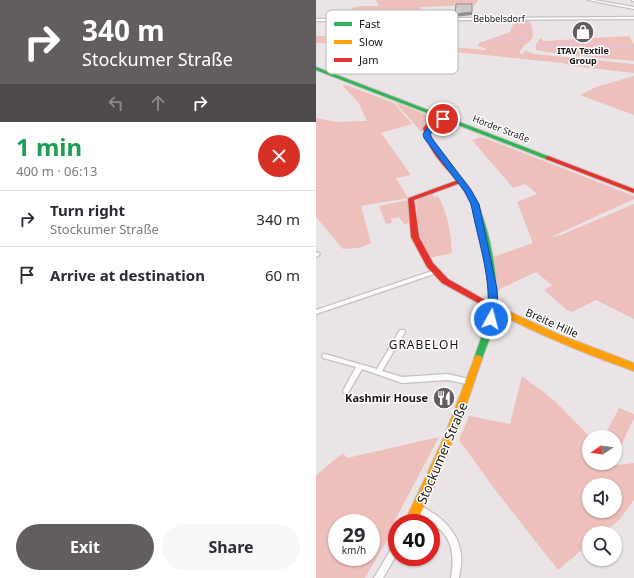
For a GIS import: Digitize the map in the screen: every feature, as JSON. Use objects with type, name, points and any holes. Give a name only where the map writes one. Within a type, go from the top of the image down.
[{"type":"street","points":[[589,0],[634,8]]},
{"type":"street","name":"Bebbelsdorf","points":[[458,19],[634,18]]},
{"type":"street","name":"Bebbelsdorf","points":[[316,20],[326,20]]},
{"type":"street","name":"Hörder Straße","points":[[316,68],[326,72]]},
{"type":"street","name":"Hörder Straße","points":[[331,74],[634,191]]},
{"type":"street","name":"Stockumer Straße","points":[[415,514],[436,472],[472,382],[492,316],[493,306],[493,289],[479,218],[473,199],[461,181],[431,145],[427,134],[427,126],[442,117]]},
{"type":"street","name":"Breite Hille","points":[[461,181],[411,198],[415,237],[435,272],[453,286],[542,331],[634,367]]},
{"type":"street","points":[[316,312],[435,272]]},
{"type":"street","points":[[378,372],[402,332]]},
{"type":"street","points":[[325,356],[402,380],[448,377],[472,382]]},
{"type":"street","points":[[346,391],[360,366]]},
{"type":"street","points":[[418,509],[435,518],[451,535],[458,560],[455,578]]},
{"type":"street","points":[[378,578],[388,562]]},
{"type":"shaded area","points":[[376,0],[478,0],[475,5],[420,7],[420,10],[353,10],[352,8],[360,6],[379,6]]},
{"type":"shaded area","points":[[517,19],[530,21],[533,34],[531,40],[519,53],[523,54],[525,50],[534,54],[634,64],[634,73],[572,66],[563,63],[458,52],[458,48],[487,49],[478,46],[479,43],[510,32],[514,22]]},
{"type":"shaded area","points":[[316,36],[326,36],[326,43],[316,43]]},
{"type":"shaded area","points":[[629,36],[634,44],[634,61],[559,54],[536,50],[536,44],[541,38],[543,41]]},
{"type":"shaded area","points":[[634,76],[634,115],[580,95],[596,87]]},
{"type":"shaded area","points":[[346,85],[394,103],[412,124],[381,133],[411,175],[396,178],[408,198],[361,206],[371,243],[359,248],[343,249],[316,217],[316,118],[336,122],[367,121],[358,102],[343,86]]},
{"type":"shaded area","points":[[395,102],[429,116],[431,119],[423,128],[422,133]]},
{"type":"shaded area","points":[[482,137],[634,196],[634,199],[549,238],[561,235],[634,204],[634,319],[596,300],[572,312],[567,310],[544,290],[552,285],[536,272],[498,290],[493,257],[533,243],[517,202],[537,194],[525,184],[513,188],[472,140]]},
{"type":"shaded area","points":[[432,193],[434,197],[438,196],[447,217],[452,253],[430,258],[418,231],[416,199]]},
{"type":"shaded area","points":[[408,200],[409,223],[404,224],[399,217],[391,219],[392,223],[386,224],[379,206]]},
{"type":"shaded area","points":[[522,376],[555,401],[583,430],[582,470],[622,470],[622,464],[634,463],[634,500],[622,516],[622,478],[582,478],[582,518],[620,518],[612,526],[582,526],[582,550],[558,570],[496,491],[459,440],[469,416],[510,424]]},
{"type":"shaded area","points":[[619,408],[634,414],[634,418],[622,444],[622,430],[608,430]]},
{"type":"shaded area","points":[[439,437],[398,514],[388,514],[388,539],[380,552],[380,514],[328,514],[328,566],[372,566],[365,578],[316,578],[316,475],[343,453],[347,458]]},
{"type":"building","points":[[456,4],[472,4],[472,12],[458,14],[458,10],[455,10]]},
{"type":"waterway","points":[[520,29],[527,39]]},
{"type":"waterway","points":[[492,40],[510,38],[528,40]]},
{"type":"waterway","points":[[537,47],[580,43],[634,48]]},
{"type":"traffic: fast","points":[[316,68],[326,72]]},
{"type":"traffic: fast","points":[[331,74],[548,158]]},
{"type":"traffic: fast","points":[[454,174],[466,189],[473,202],[483,231],[490,265],[492,282],[492,309],[488,328],[478,359]]},
{"type":"traffic: slow","points":[[482,302],[557,337],[634,367]]},
{"type":"traffic: slow","points":[[414,514],[464,401],[478,359]]},
{"type":"traffic: jam","points":[[438,115],[426,128],[427,135],[436,153],[454,174]]},
{"type":"traffic: jam","points":[[548,158],[634,191]]},
{"type":"traffic: jam","points":[[461,181],[411,199],[415,237],[430,265],[445,281],[482,302]]},
{"type":"place","name":"ITAV Textile Group","points":[[583,32]]},
{"type":"place","name":"Kashmir House","points":[[444,398]]},
{"type":"district","name":"GRABELOH","points":[[424,345]]},
{"type":"route","points":[[443,119],[434,125],[427,134],[431,145],[461,181],[475,204],[494,295],[491,319]]}]
